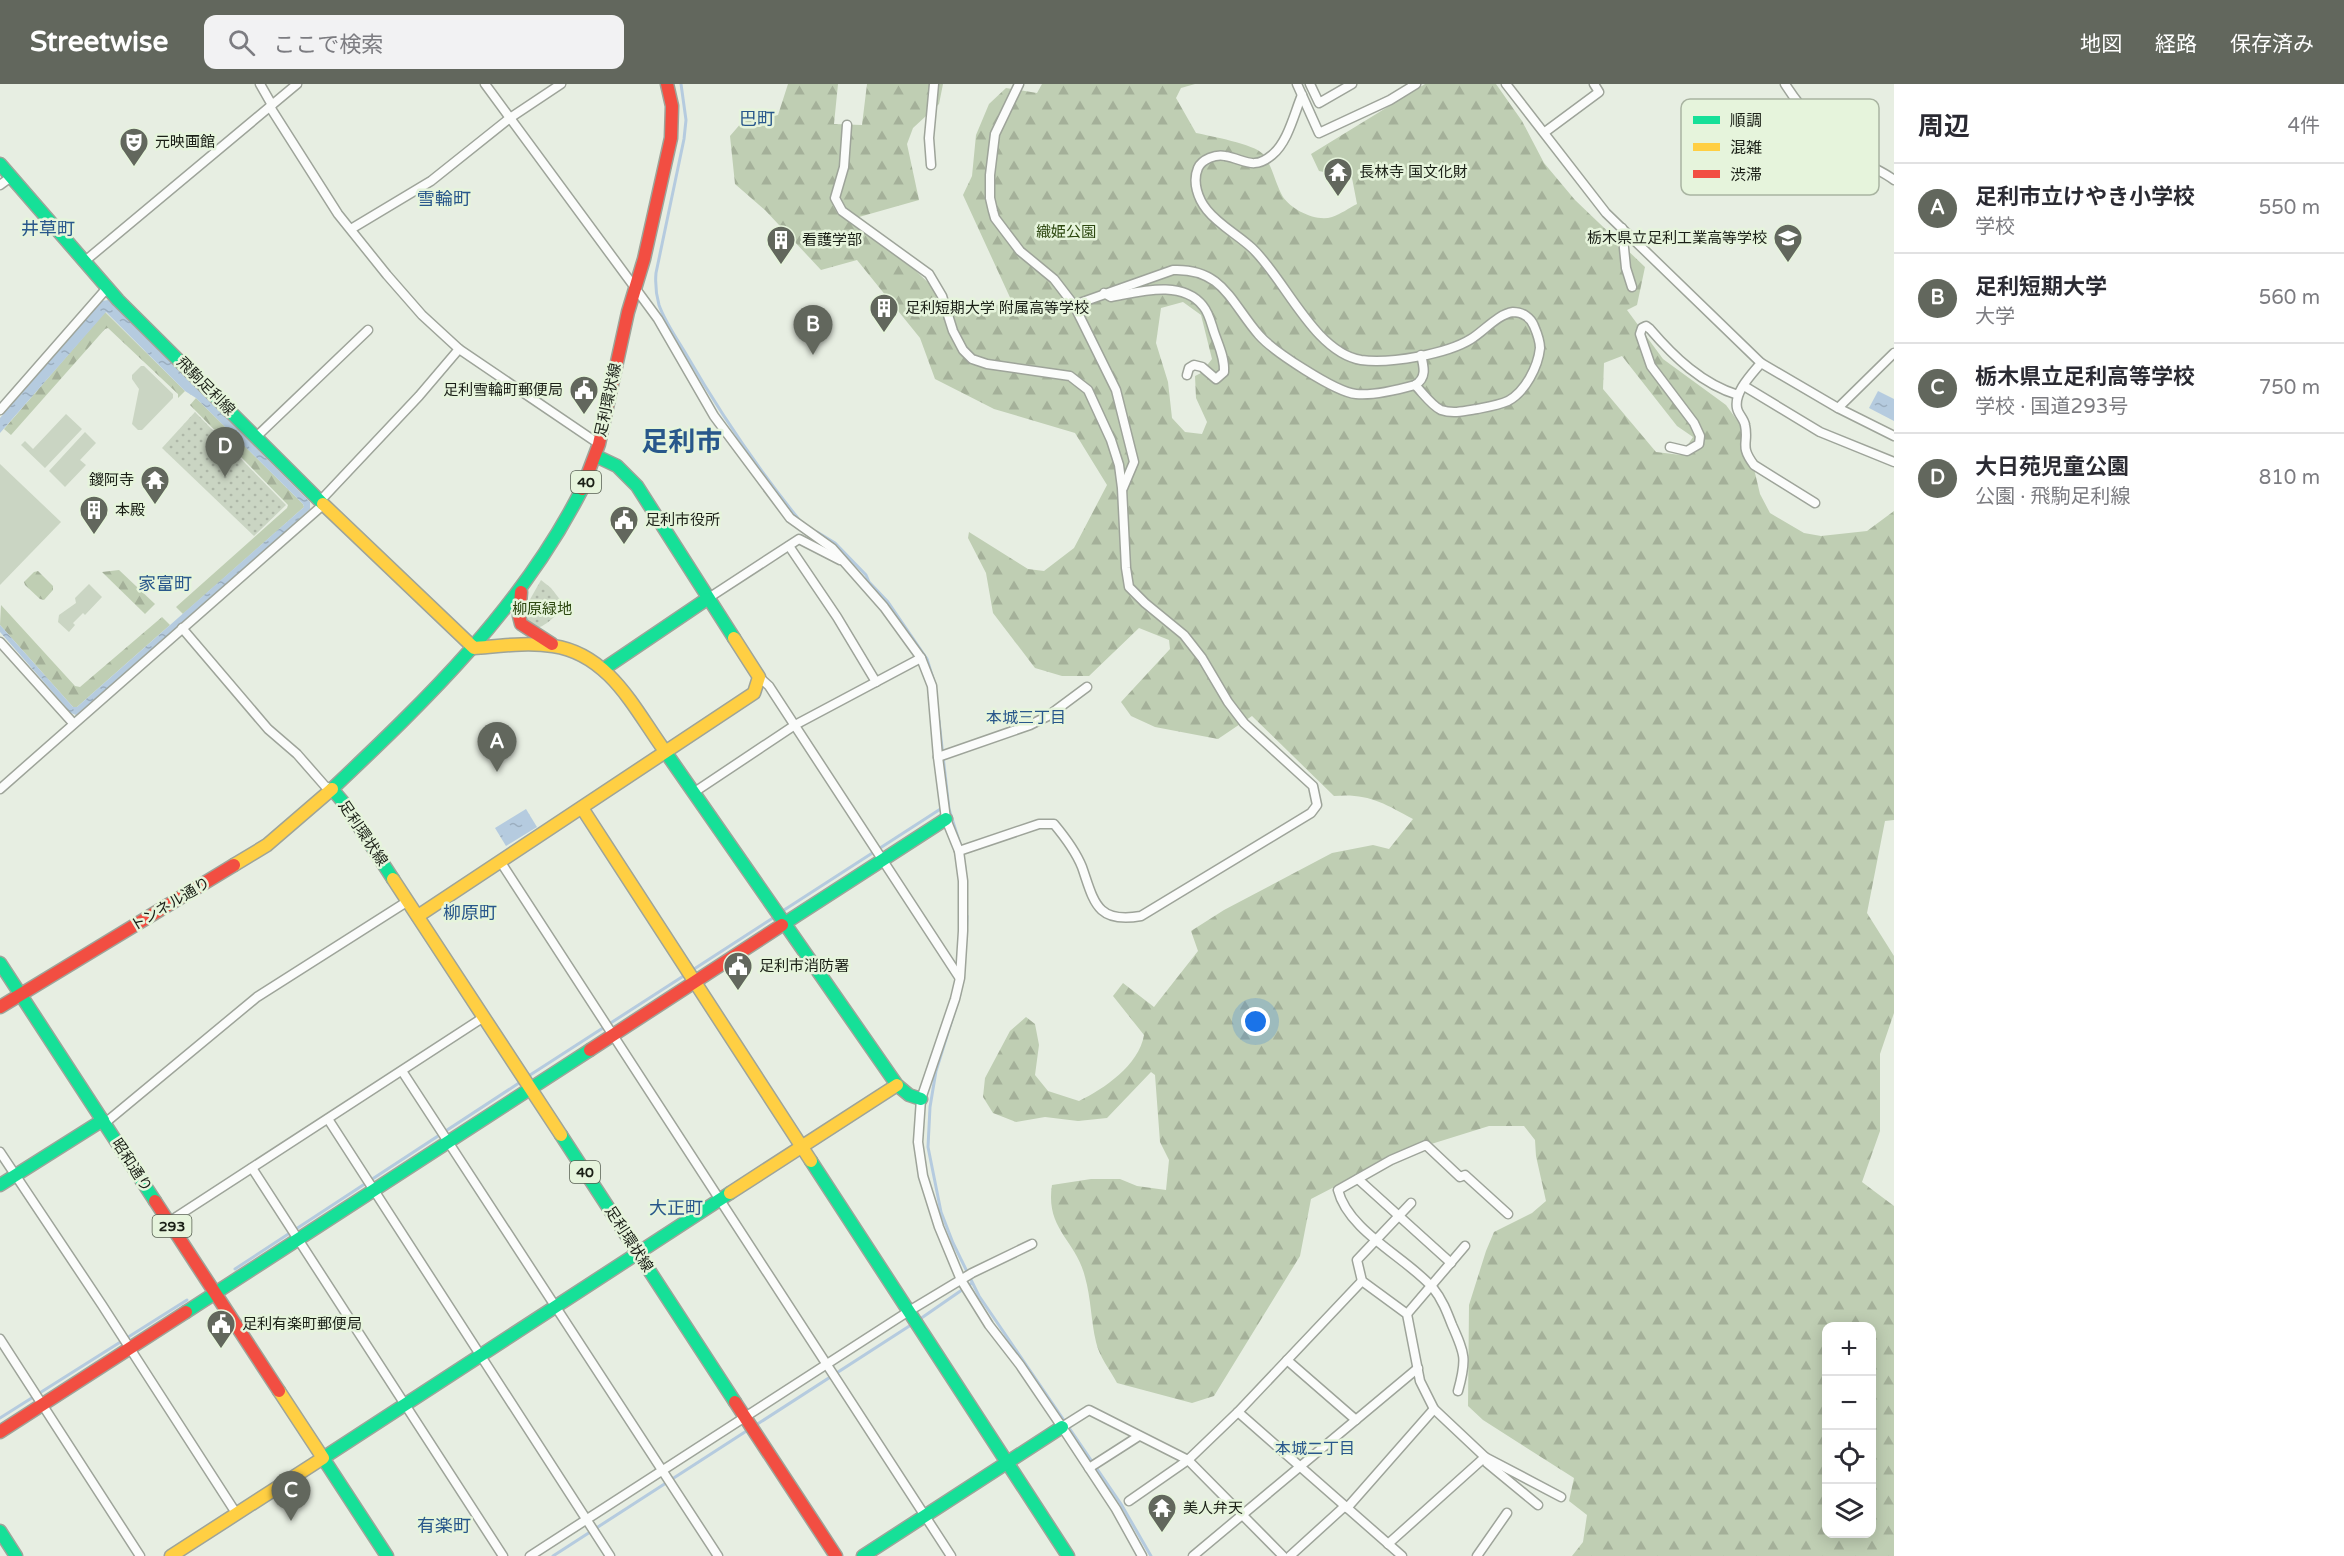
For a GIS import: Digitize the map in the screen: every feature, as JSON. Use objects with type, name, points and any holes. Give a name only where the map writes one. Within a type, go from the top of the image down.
[{"type":"main road","name":"足利環状線","points":[[667,84],[672,106],[671,138],[657,208],[628,312],[597,450],[571,511],[521,592],[474,648],[422,704],[332,789],[344,802],[837,1556]]},
{"type":"main road","name":"飛駒足利線","points":[[0,164],[107,288],[322,502],[474,648]]},
{"type":"main road","points":[[418,916],[754,693],[759,677],[707,599],[637,486],[597,450]]},
{"type":"main road","points":[[521,592],[519,616],[521,624],[553,645]]},
{"type":"main road","points":[[605,668],[707,599]]},
{"type":"main road","points":[[474,648],[553,645],[580,651],[594,658],[605,668],[897,1085],[909,1095],[921,1099]]},
{"type":"main road","name":"トンネル通り","points":[[0,1007],[267,845],[332,789]]},
{"type":"main road","points":[[582,808],[1068,1556]]},
{"type":"main road","points":[[0,1432],[946,819]]},
{"type":"main road","name":"昭和通り","points":[[0,963],[387,1556]]},
{"type":"main road","points":[[171,1556],[556,1309],[897,1085]]},
{"type":"main road","points":[[0,1185],[104,1122]]},
{"type":"main road","points":[[863,1556],[1062,1427]]},
{"type":"main road","points":[[0,1531],[16,1556]]},
{"type":"street","points":[[260,84],[271,106],[338,214],[422,315],[459,349],[597,450]]},
{"type":"street","points":[[85,261],[297,84]]},
{"type":"street","points":[[485,84],[658,319],[714,417],[790,518],[832,548],[884,607],[921,658],[932,686],[946,819],[959,851],[963,881],[960,978],[921,1099],[918,1142],[923,1176],[939,1227],[961,1280],[989,1325],[1020,1365],[1089,1468],[1142,1556]]},
{"type":"street","points":[[351,229],[431,181],[510,118],[561,84]]},
{"type":"street","points":[[931,165],[929,138],[934,84]]},
{"type":"street","points":[[1019,84],[995,134],[990,175],[990,198],[993,211],[995,218],[1020,251],[1054,279],[1074,305],[1116,390],[1134,462],[1122,488]]},
{"type":"street","points":[[1298,84],[1319,133],[1390,100],[1416,84]]},
{"type":"street","points":[[1310,84],[1319,103],[1352,84]]},
{"type":"street","points":[[1506,84],[1606,213],[1761,363],[1838,408],[1894,436]]},
{"type":"street","points":[[1545,132],[1599,92],[1594,84]]},
{"type":"street","points":[[1785,84],[1796,99]]},
{"type":"street","points":[[1302,95],[1281,146],[1270,157],[1255,163],[1240,162],[1225,156],[1210,157],[1198,166],[1195,182],[1199,196],[1207,211],[1252,249],[1270,268],[1306,320],[1326,340],[1341,351],[1359,359],[1378,361],[1421,355],[1462,344],[1507,314],[1516,312],[1528,317],[1533,323],[1540,343],[1537,362],[1530,378],[1521,390],[1507,402],[1463,412],[1447,411],[1434,405],[1415,385]]},
{"type":"street","points":[[847,125],[844,167],[836,198],[842,211],[929,274],[942,296],[953,331],[963,350],[972,359],[987,364],[1070,376],[1088,390],[1113,446],[1122,488],[1129,587],[1144,603],[1184,635],[1202,658],[1228,702],[1244,723],[1313,786],[1317,805],[1311,813],[1141,916],[1125,918],[1109,915],[1096,905],[1087,886],[1082,866],[1054,824],[1039,824],[959,851]]},
{"type":"street","points":[[1879,171],[1894,180]]},
{"type":"street","points":[[0,185],[11,177]]},
{"type":"street","points":[[1622,228],[1626,268],[1632,287]]},
{"type":"street","points":[[1074,305],[1173,270],[1199,272],[1226,291],[1260,336],[1274,348],[1324,381],[1356,394],[1415,385],[1423,376],[1421,355]]},
{"type":"street","points":[[0,410],[107,288]]},
{"type":"street","points":[[1104,294],[1111,297],[1171,289],[1184,292],[1199,302],[1209,318],[1222,357],[1224,372],[1216,379],[1202,367],[1194,365],[1189,368],[1187,375]]},
{"type":"street","points":[[1670,447],[1687,451],[1699,444],[1700,436],[1694,423],[1651,366],[1640,334],[1642,328],[1646,326],[1650,328],[1672,355],[1694,372],[1726,392],[1738,395]]},
{"type":"street","points":[[256,437],[368,330]]},
{"type":"street","points":[[0,789],[322,502],[459,349]]},
{"type":"street","points":[[1838,408],[1894,353]]},
{"type":"street","points":[[1761,363],[1738,395],[1737,407],[1745,424],[1744,447],[1747,455],[1754,465],[1815,503]]},
{"type":"street","points":[[1744,386],[1820,432],[1894,462]]},
{"type":"street","points":[[707,599],[799,539],[844,562]]},
{"type":"street","points":[[789,546],[837,617],[876,682]]},
{"type":"street","points":[[182,628],[268,729],[297,754],[325,786],[332,789]]},
{"type":"street","points":[[0,642],[73,723]]},
{"type":"street","points":[[693,793],[795,725],[921,658]]},
{"type":"street","points":[[759,677],[770,686],[960,978]]},
{"type":"street","points":[[938,757],[1030,725],[1088,687]]},
{"type":"street","points":[[500,861],[951,1556]]},
{"type":"street","points":[[104,1122],[257,997],[408,901]]},
{"type":"street","points":[[170,1221],[484,1017]]},
{"type":"street","points":[[402,1071],[718,1556]]},
{"type":"street","points":[[328,1119],[610,1556]]},
{"type":"street","points":[[1458,1391],[1464,1352],[1441,1299],[1431,1286],[1375,1240],[1341,1202],[1338,1190],[1400,1155],[1426,1145],[1460,1177],[1465,1175],[1508,1214]]},
{"type":"street","points":[[0,1152],[236,1513]]},
{"type":"street","points":[[252,1168],[503,1556]]},
{"type":"street","points":[[1358,1179],[1451,1263]]},
{"type":"street","points":[[1411,1203],[1357,1260],[1362,1281],[1407,1314],[1420,1381],[1434,1409],[1485,1457],[1561,1497]]},
{"type":"street","points":[[530,1556],[909,1311],[961,1280],[1032,1244]]},
{"type":"street","points":[[1407,1314],[1465,1246]]},
{"type":"street","points":[[1129,1501],[1188,1460],[1238,1412],[1362,1281]]},
{"type":"street","points":[[0,1339],[140,1556]]},
{"type":"street","points":[[1287,1360],[1356,1420]]},
{"type":"street","points":[[1193,1556],[1418,1368]]},
{"type":"street","points":[[1290,1556],[1346,1507],[1434,1409]]},
{"type":"street","points":[[1062,1427],[1089,1410],[1188,1460],[1283,1556]]},
{"type":"street","points":[[1238,1412],[1402,1556]]},
{"type":"street","points":[[1089,1468],[1139,1436]]},
{"type":"street","points":[[1485,1457],[1486,1463],[1538,1505]]},
{"type":"street","points":[[1388,1544],[1485,1457]]},
{"type":"street","points":[[1477,1556],[1507,1513]]},
{"type":"green space","name":"織姫公園","points":[[788,84],[838,84],[834,124],[862,125],[867,84],[943,84],[939,104],[913,128],[907,144],[919,200],[859,217],[954,307],[1013,304],[963,195],[972,176],[976,135],[989,104],[1006,88],[1037,93],[1042,84],[1195,84],[1181,88],[1176,98],[1196,133],[1258,150],[1266,159],[1280,192],[1287,202],[1305,214],[1326,218],[1335,216],[1357,204],[1352,178],[1319,171],[1311,154],[1425,84],[1496,84],[1522,121],[1544,163],[1575,200],[1645,267],[1637,305],[1627,310],[1663,359],[1726,405],[1745,431],[1760,494],[1770,513],[1804,533],[1821,536],[1867,531],[1894,511],[1894,820],[1885,821],[1867,913],[1894,956],[1894,1013],[1880,1054],[1880,1131],[1862,1182],[1894,1206],[1894,1556],[1572,1556],[1583,1542],[1587,1515],[1569,1501],[1574,1478],[1483,1420],[1468,1406],[1469,1305],[1486,1251],[1494,1232],[1532,1213],[1546,1201],[1536,1156],[1535,1140],[1524,1126],[1489,1126],[1396,1155],[1311,1199],[1300,1256],[1214,1396],[1192,1403],[1117,1383],[1097,1347],[1087,1285],[1081,1264],[1062,1234],[1053,1213],[1052,1185],[1091,1179],[1120,1179],[1137,1186],[1166,1190],[1169,1160],[1160,1142],[1155,1075],[1151,1072],[1107,1118],[1078,1121],[1045,1117],[1016,1122],[993,1113],[983,1097],[985,1078],[1010,1031],[1026,1017],[1035,1024],[1039,1045],[1035,1075],[1048,1091],[1079,1101],[1099,1090],[1128,1066],[1141,1046],[1144,1035],[1113,996],[1123,983],[1154,1007],[1198,951],[1191,931],[1224,910],[1332,853],[1373,845],[1389,849],[1413,819],[1375,800],[1346,795],[1334,796],[1252,716],[1218,739],[1155,727],[1131,716],[1121,702],[1170,649],[1169,640],[1139,628],[1089,676],[1062,676],[1035,668],[993,613],[986,573],[968,538],[969,532],[1028,569],[1044,571],[1074,548],[1107,485],[1075,433],[994,409],[935,379],[920,338],[857,260],[821,270],[765,210],[735,184],[730,136],[742,122],[778,115]],"holes":[[[1183,302],[1201,315],[1212,359],[1201,373],[1195,376],[1196,398],[1207,422],[1202,434],[1185,432],[1172,418],[1168,382],[1156,343],[1161,308]],[[1622,356],[1677,426],[1693,437],[1681,455],[1656,452],[1603,389],[1604,363]]]},
{"type":"green space","points":[[105,312],[185,391],[178,398],[178,394],[108,328],[11,435],[4,429]]},
{"type":"green space","points":[[144,366],[173,394],[173,398],[142,430],[138,430],[132,424],[139,389],[132,375]]},
{"type":"green space","points":[[196,398],[304,507],[183,614],[176,607],[288,505],[190,405]]},
{"type":"green space","points":[[195,412],[286,505],[254,536],[162,448]]},
{"type":"green space","points":[[66,414],[82,429],[45,468],[21,445],[25,441],[33,449]]},
{"type":"green space","points":[[85,432],[96,443],[80,460],[86,465],[65,487],[49,471]]},
{"type":"green space","points":[[0,464],[61,522],[0,585]]},
{"type":"green space","points":[[119,570],[155,604],[145,614],[102,572]]},
{"type":"green space","points":[[38,571],[53,586],[53,590],[44,600],[40,599],[24,582]]},
{"type":"green space","name":"柳原緑地","points":[[541,580],[551,588],[565,606],[548,622],[535,628],[526,621],[524,610]]},
{"type":"green space","points":[[89,584],[102,597],[85,615],[83,613],[73,623],[75,625],[69,632],[58,622],[59,615],[76,603],[75,598]]},
{"type":"green space","points":[[1,605],[75,686],[80,687],[162,617],[170,625],[77,707],[73,707],[0,625]]},
{"type":"water","points":[[108,300],[310,502],[310,509],[194,614],[76,715],[71,713],[0,632],[0,625],[73,707],[77,707],[304,507],[196,398],[185,391],[106,312],[0,433],[0,418],[102,301]]},
{"type":"water","points":[[1878,391],[1894,399],[1894,421],[1869,408]]},
{"type":"water","points":[[526,809],[537,827],[506,846],[495,828]]},
{"type":"waterway","points":[[681,84],[686,120],[656,273],[659,305],[664,318],[712,398],[770,482],[801,522]]},
{"type":"waterway","points":[[817,532],[835,543],[888,602],[927,659],[935,685]]},
{"type":"waterway","points":[[939,721],[949,809],[960,844]]},
{"type":"waterway","points":[[781,912],[942,808]]},
{"type":"waterway","points":[[962,851],[965,868]]},
{"type":"waterway","points":[[691,971],[776,916]]},
{"type":"waterway","points":[[966,940],[967,916]]},
{"type":"waterway","points":[[527,1077],[685,975]]},
{"type":"waterway","points":[[960,994],[936,1071],[930,1107],[928,1147],[941,1212],[953,1243],[979,1296],[1121,1504],[1151,1556]]},
{"type":"waterway","points":[[235,1269],[522,1081]]},
{"type":"waterway","points":[[920,1319],[972,1283]]},
{"type":"waterway","points":[[0,1418],[187,1300]]},
{"type":"waterway","points":[[756,1425],[914,1323]]},
{"type":"waterway","points":[[553,1556],[748,1430]]},
{"type":"traffic: fast","points":[[0,164],[118,300],[323,504]]},
{"type":"traffic: fast","points":[[596,456],[617,466],[637,486],[734,638]]},
{"type":"traffic: fast","points":[[393,879],[343,802],[332,789],[437,686],[502,612],[558,532],[582,489]]},
{"type":"traffic: fast","points":[[605,668],[707,599]]},
{"type":"traffic: fast","points":[[662,747],[897,1085],[909,1095],[921,1099]]},
{"type":"traffic: fast","points":[[782,925],[946,819]]},
{"type":"traffic: fast","points":[[0,963],[155,1201]]},
{"type":"traffic: fast","points":[[186,1312],[590,1050]]},
{"type":"traffic: fast","points":[[0,1185],[103,1120]]},
{"type":"traffic: fast","points":[[561,1135],[735,1402]]},
{"type":"traffic: fast","points":[[811,1161],[1068,1556]]},
{"type":"traffic: fast","points":[[387,1556],[323,1458],[730,1193]]},
{"type":"traffic: fast","points":[[863,1556],[1062,1427]]},
{"type":"traffic: fast","points":[[0,1531],[16,1556]]},
{"type":"traffic: slow","points":[[323,504],[474,648],[533,644],[572,651],[589,659],[617,684],[662,747]]},
{"type":"traffic: slow","points":[[418,916],[754,693],[759,677],[734,638]]},
{"type":"traffic: slow","points":[[234,865],[267,845],[332,789]]},
{"type":"traffic: slow","points":[[582,808],[811,1161]]},
{"type":"traffic: slow","points":[[393,879],[561,1135]]},
{"type":"traffic: slow","points":[[730,1193],[897,1085]]},
{"type":"traffic: slow","points":[[171,1556],[323,1458],[279,1391]]},
{"type":"traffic: jam","points":[[582,489],[599,444],[628,312],[644,259],[671,138],[672,106],[667,84]]},
{"type":"traffic: jam","points":[[521,592],[519,616],[521,624],[552,644]]},
{"type":"traffic: jam","points":[[0,1007],[234,865]]},
{"type":"traffic: jam","points":[[590,1050],[782,925]]},
{"type":"traffic: jam","points":[[155,1201],[279,1391]]},
{"type":"traffic: jam","points":[[0,1432],[186,1312]]},
{"type":"traffic: jam","points":[[735,1402],[836,1556]]},
{"type":"place","name":"元映画館","points":[[134,168]]},
{"type":"place","name":"長林寺 国文化財","points":[[1338,198]]},
{"type":"place","name":"栃木県立足利工業高等学校","points":[[1788,264]]},
{"type":"place","name":"看護学部","points":[[781,266]]},
{"type":"place","name":"足利短期大学 附属高等学校","points":[[884,334]]},
{"type":"place","name":"足利短期大学","points":[[813,355]]},
{"type":"place","name":"足利雪輪町郵便局","points":[[584,416]]},
{"type":"place","name":"大日苑児童公園","points":[[225,477]]},
{"type":"place","name":"鑁阿寺","points":[[155,506]]},
{"type":"place","name":"本殿","points":[[94,536]]},
{"type":"place","name":"足利市役所","points":[[624,546]]},
{"type":"place","name":"足利市立けやき小学校","points":[[497,772]]},
{"type":"place","name":"足利市消防署","points":[[738,992]]},
{"type":"place","name":"足利有楽町郵便局","points":[[221,1350]]},
{"type":"place","name":"栃木県立足利高等学校","points":[[291,1521]]},
{"type":"place","name":"美人弁天","points":[[1162,1534]]},
{"type":"district","name":"巴町","points":[[757,119]]},
{"type":"district","name":"雪輪町","points":[[444,199]]},
{"type":"district","name":"井草町","points":[[48,229]]},
{"type":"district","name":"足利市","points":[[682,442]]},
{"type":"district","name":"家富町","points":[[165,584]]},
{"type":"district","name":"本城三丁目","points":[[1026,718]]},
{"type":"district","name":"柳原町","points":[[470,913]]},
{"type":"district","name":"大正町","points":[[676,1208]]},
{"type":"district","name":"本城二丁目","points":[[1315,1449]]},
{"type":"district","name":"有楽町","points":[[444,1526]]}]
